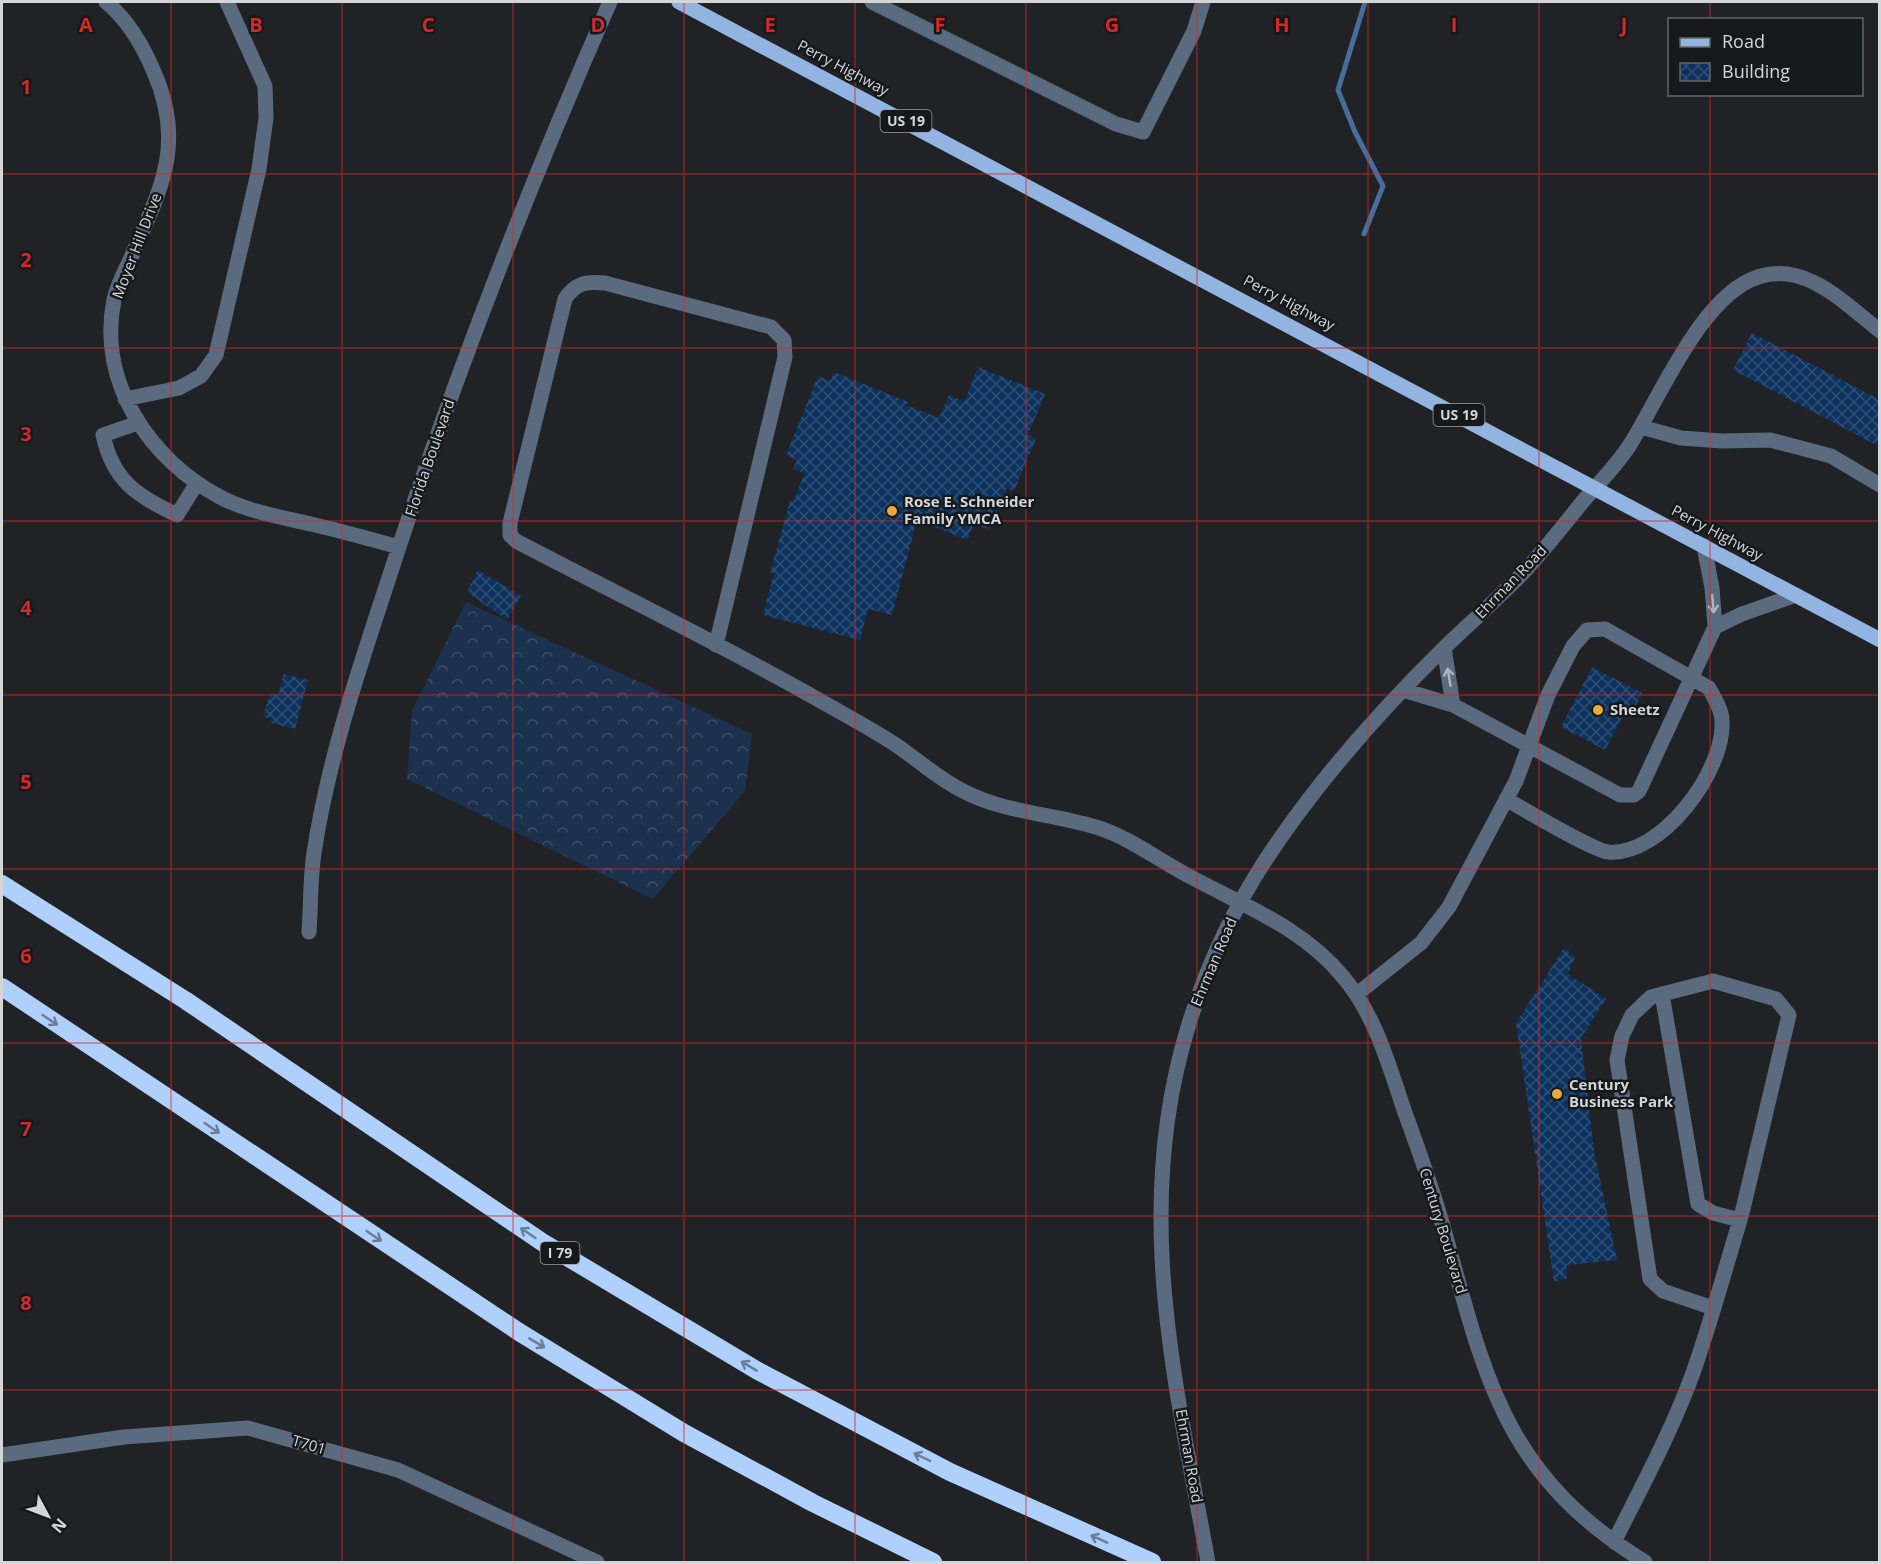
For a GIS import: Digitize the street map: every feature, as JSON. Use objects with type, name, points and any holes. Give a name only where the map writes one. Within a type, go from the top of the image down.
[{"type":"highway","name":"I 79","points":[[2,884],[184,1000],[542,1242],[758,1371],[950,1472],[1152,1563]]},
{"type":"highway","points":[[2,987],[528,1338],[684,1433],[813,1503],[933,1563]]},
{"type":"main road","name":"Perry Highway","points":[[679,2],[1880,640]]},
{"type":"street","points":[[125,399],[179,388],[201,376],[216,355],[259,169],[266,118],[265,86],[227,2]]},
{"type":"street","name":"Florida Boulevard","points":[[309,932],[314,854],[342,727],[399,547],[429,458],[528,194],[610,2]]},
{"type":"street","points":[[872,2],[890,6],[1116,124],[1143,132],[1194,31],[1200,2]]},
{"type":"street","name":"Moyer Hill Drive","points":[[114,4],[150,63],[163,93],[170,134],[166,171],[114,298],[111,325],[113,366],[125,399],[138,423],[162,454],[197,483],[221,498],[260,513],[399,547]]},
{"type":"street","name":"Ehrman Road","points":[[1208,1563],[1164,1305],[1159,1238],[1161,1178],[1173,1087],[1187,1029],[1208,968],[1241,902],[1294,819],[1351,748],[1444,648],[1518,578],[1622,457],[1705,319],[1721,300],[1738,287],[1758,277],[1793,274],[1811,280],[1880,331]]},
{"type":"street","name":"Century Boulevard","points":[[716,645],[784,357],[784,340],[771,327],[605,283],[582,283],[572,289],[566,299],[510,523],[510,534],[516,541],[861,723],[962,790],[1016,811],[1100,828],[1280,923],[1319,952],[1357,994],[1387,1061],[1431,1186],[1478,1353],[1500,1408],[1514,1434],[1549,1483],[1569,1504],[1614,1542],[1645,1563]]},
{"type":"street","points":[[138,423],[103,435],[107,452],[123,482],[147,501],[177,516],[197,483]]},
{"type":"street","points":[[1641,427],[1681,438],[1722,441],[1770,440],[1831,456],[1880,485]]},
{"type":"street","points":[[1403,690],[1453,705],[1620,795],[1634,795],[1639,791],[1715,627],[1712,588],[1704,546]]},
{"type":"street","points":[[1715,627],[1742,614],[1797,595]]},
{"type":"street","points":[[1357,994],[1421,943],[1449,907],[1506,800],[1558,675],[1573,646],[1587,630],[1605,629],[1708,688],[1717,703],[1722,721],[1718,752],[1695,796],[1668,827],[1646,844],[1606,853],[1506,800]]},
{"type":"street","points":[[1444,648],[1453,705]]},
{"type":"street","points":[[1614,1542],[1651,1469],[1694,1372],[1740,1220],[1789,1014],[1776,999],[1713,981],[1651,997],[1632,1016],[1622,1036],[1617,1060],[1650,1279],[1663,1291],[1713,1308]]},
{"type":"street","points":[[1662,994],[1698,1204],[1713,1213],[1740,1220]]},
{"type":"street","name":"T701","points":[[2,1455],[124,1437],[248,1428],[398,1470],[597,1563]]},
{"type":"green space","points":[[466,602],[752,734],[745,791],[653,899],[407,779],[412,711]]},
{"type":"building","points":[[1752,333],[1880,400],[1880,447],[1733,370]]},
{"type":"building","name":"Rose E. Schneider Family YMCA","points":[[978,367],[1045,394],[1028,435],[1036,439],[1014,491],[1007,488],[990,530],[974,524],[967,540],[917,520],[892,615],[868,609],[860,640],[763,615],[774,573],[770,573],[790,501],[793,502],[805,473],[793,469],[797,460],[786,455],[818,376],[830,381],[834,372],[908,402],[906,405],[939,418],[949,395],[964,402]]},
{"type":"building","points":[[478,570],[521,596],[507,620],[467,592]]},
{"type":"building","name":"Sheetz","points":[[1592,667],[1642,693],[1633,711],[1627,708],[1605,750],[1561,727]]},
{"type":"building","points":[[284,674],[308,680],[295,729],[271,723],[272,719],[263,717],[270,693],[278,695]]},
{"type":"building","name":"Century Business Park","points":[[1564,948],[1575,957],[1568,974],[1606,999],[1581,1038],[1594,1151],[1617,1260],[1567,1265],[1567,1278],[1554,1282],[1516,1023]]},
{"type":"waterway","points":[[1364,234],[1383,186],[1355,132],[1338,90],[1365,2]]},
{"type":"place","name":"Rose E. Schneider Family YMCA","points":[[892,511]]},
{"type":"place","name":"Sheetz","points":[[1598,710]]},
{"type":"place","name":"Century Business Park","points":[[1557,1094]]}]
